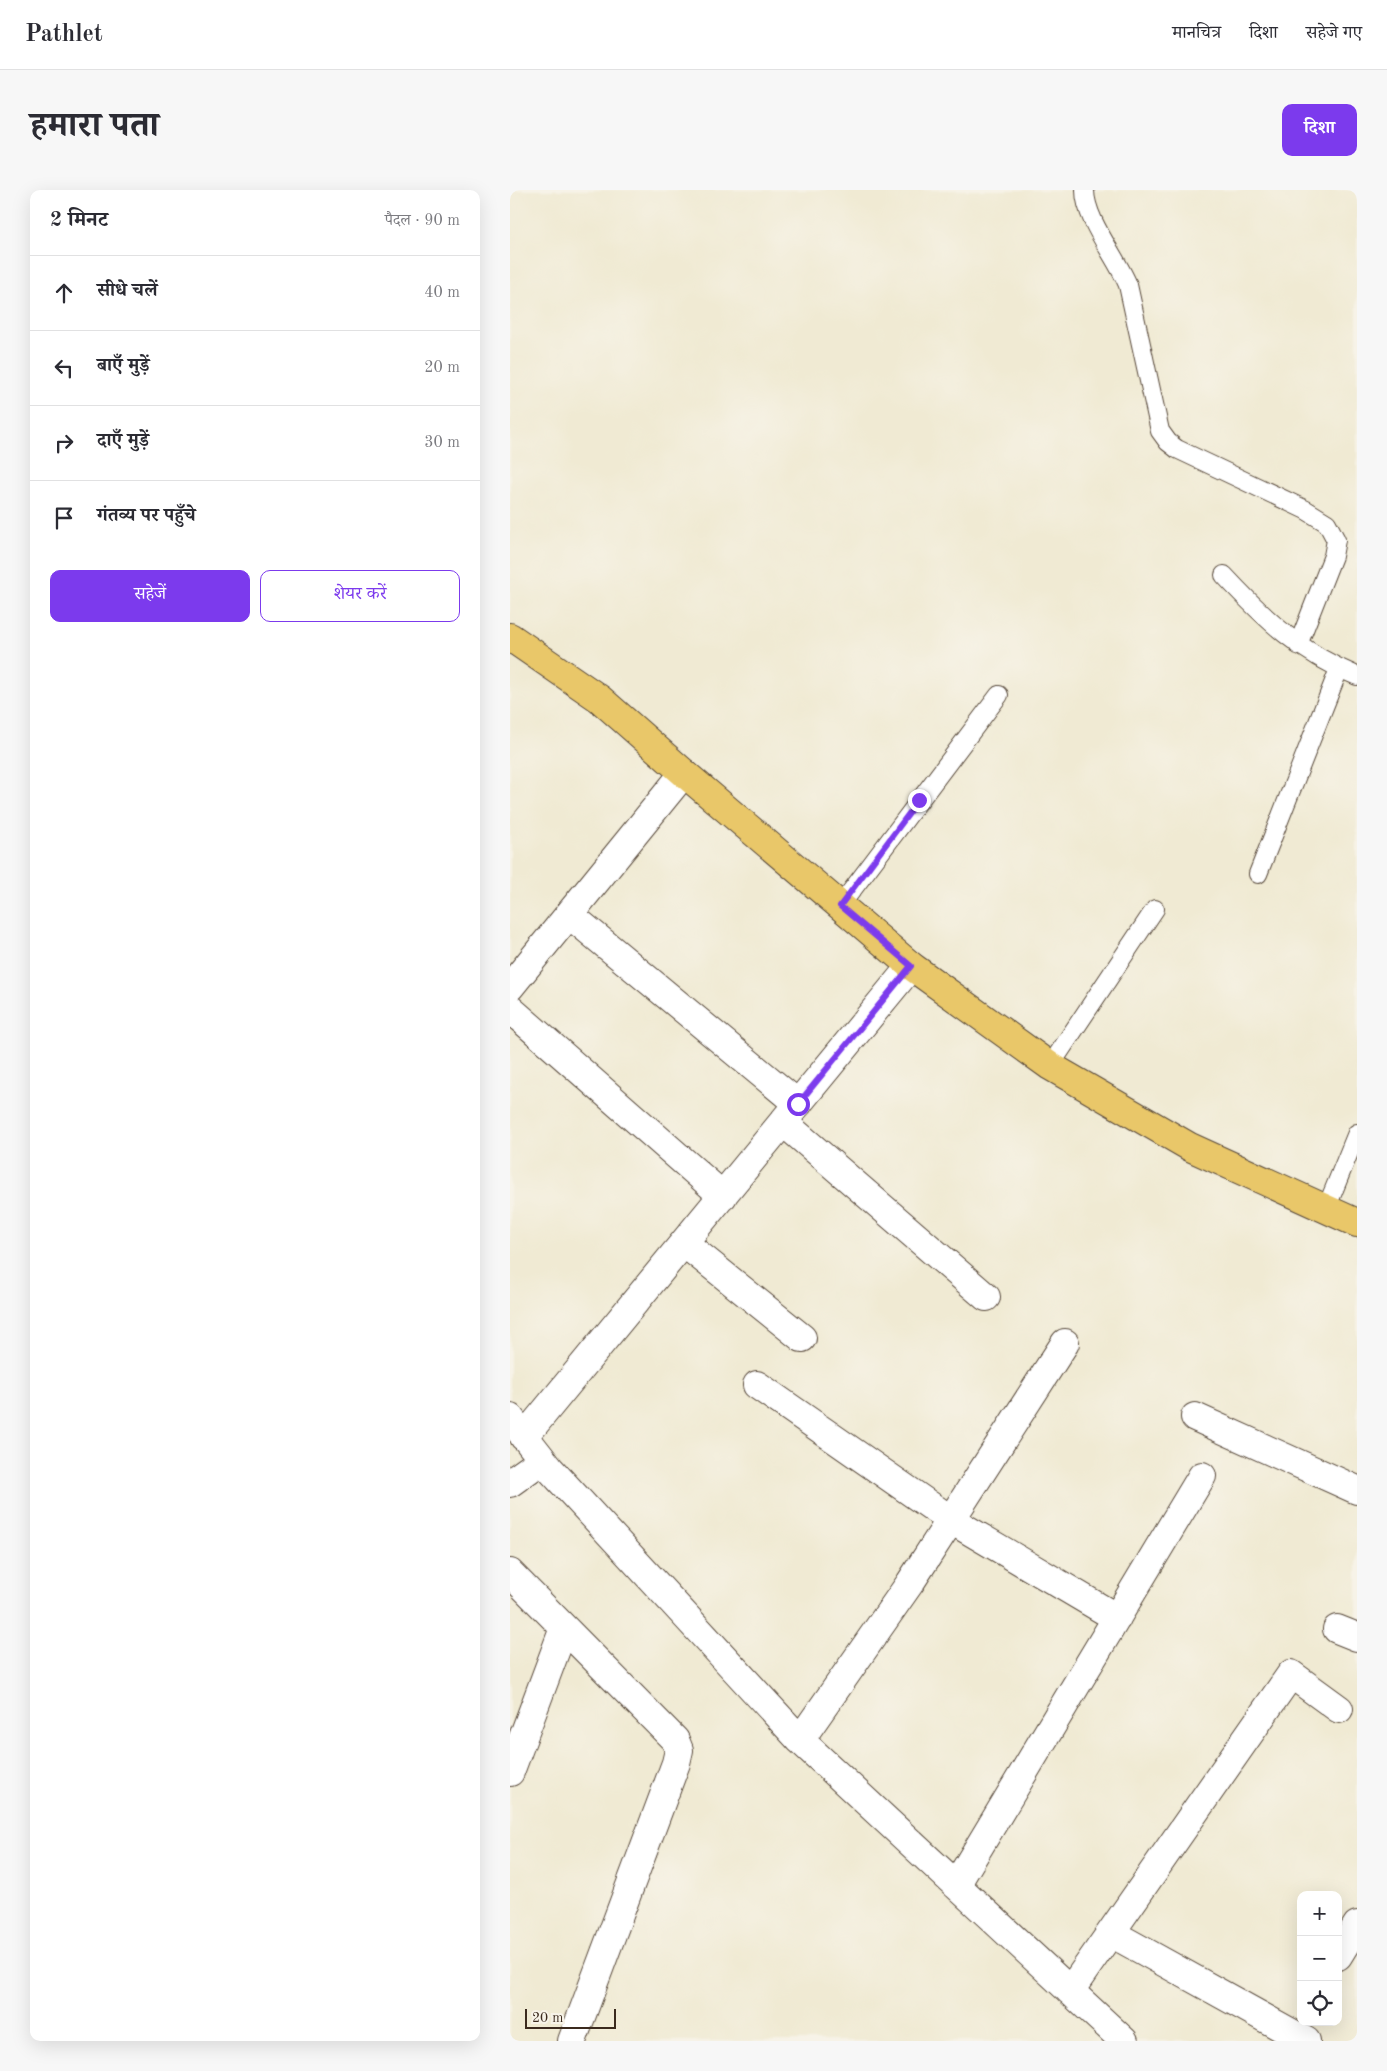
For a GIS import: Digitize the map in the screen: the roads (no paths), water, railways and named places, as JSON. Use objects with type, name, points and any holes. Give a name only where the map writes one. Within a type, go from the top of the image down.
[{"type":"main road","points":[[510,637],[600,699],[911,966],[1050,1066],[1190,1147],[1357,1223]]},
{"type":"street","points":[[510,987],[684,773]]},
{"type":"street","points":[[570,915],[791,1113],[986,1297]]},
{"type":"street","points":[[911,966],[684,1243],[517,1427],[542,1460],[800,1740],[1124,2041]]},
{"type":"street","points":[[510,1009],[723,1196]]},
{"type":"street","points":[[684,1243],[802,1338]]},
{"type":"street","points":[[800,1740],[910,1583],[1065,1343]]},
{"type":"street","points":[[757,1384],[950,1520],[1116,1618]]},
{"type":"street","points":[[1195,1417],[1357,1490]]},
{"type":"street","points":[[510,1483],[542,1460]]},
{"type":"street","points":[[956,1885],[1202,1476]]},
{"type":"street","points":[[510,1573],[675,1740],[679,1750],[676,1763],[572,2041]]},
{"type":"street","points":[[510,1772],[564,1628]]},
{"type":"street","points":[[1070,1991],[1291,1674],[1339,1709]]},
{"type":"street","points":[[1342,1949],[1357,1925]]},
{"type":"street","points":[[1111,1933],[1300,2031]]},
{"type":"lane","points":[[1085,190],[1085,201],[1128,284],[1160,431],[1177,450],[1306,510],[1327,523],[1336,540],[1333,556],[1298,645]]},
{"type":"lane","points":[[1224,575],[1258,613],[1298,645],[1339,669],[1357,676]]},
{"type":"lane","points":[[1258,874],[1339,669]]},
{"type":"lane","points":[[840,906],[999,695]]},
{"type":"lane","points":[[1050,1066],[1155,908]]},
{"type":"lane","points":[[1326,1209],[1357,1133]]}]
